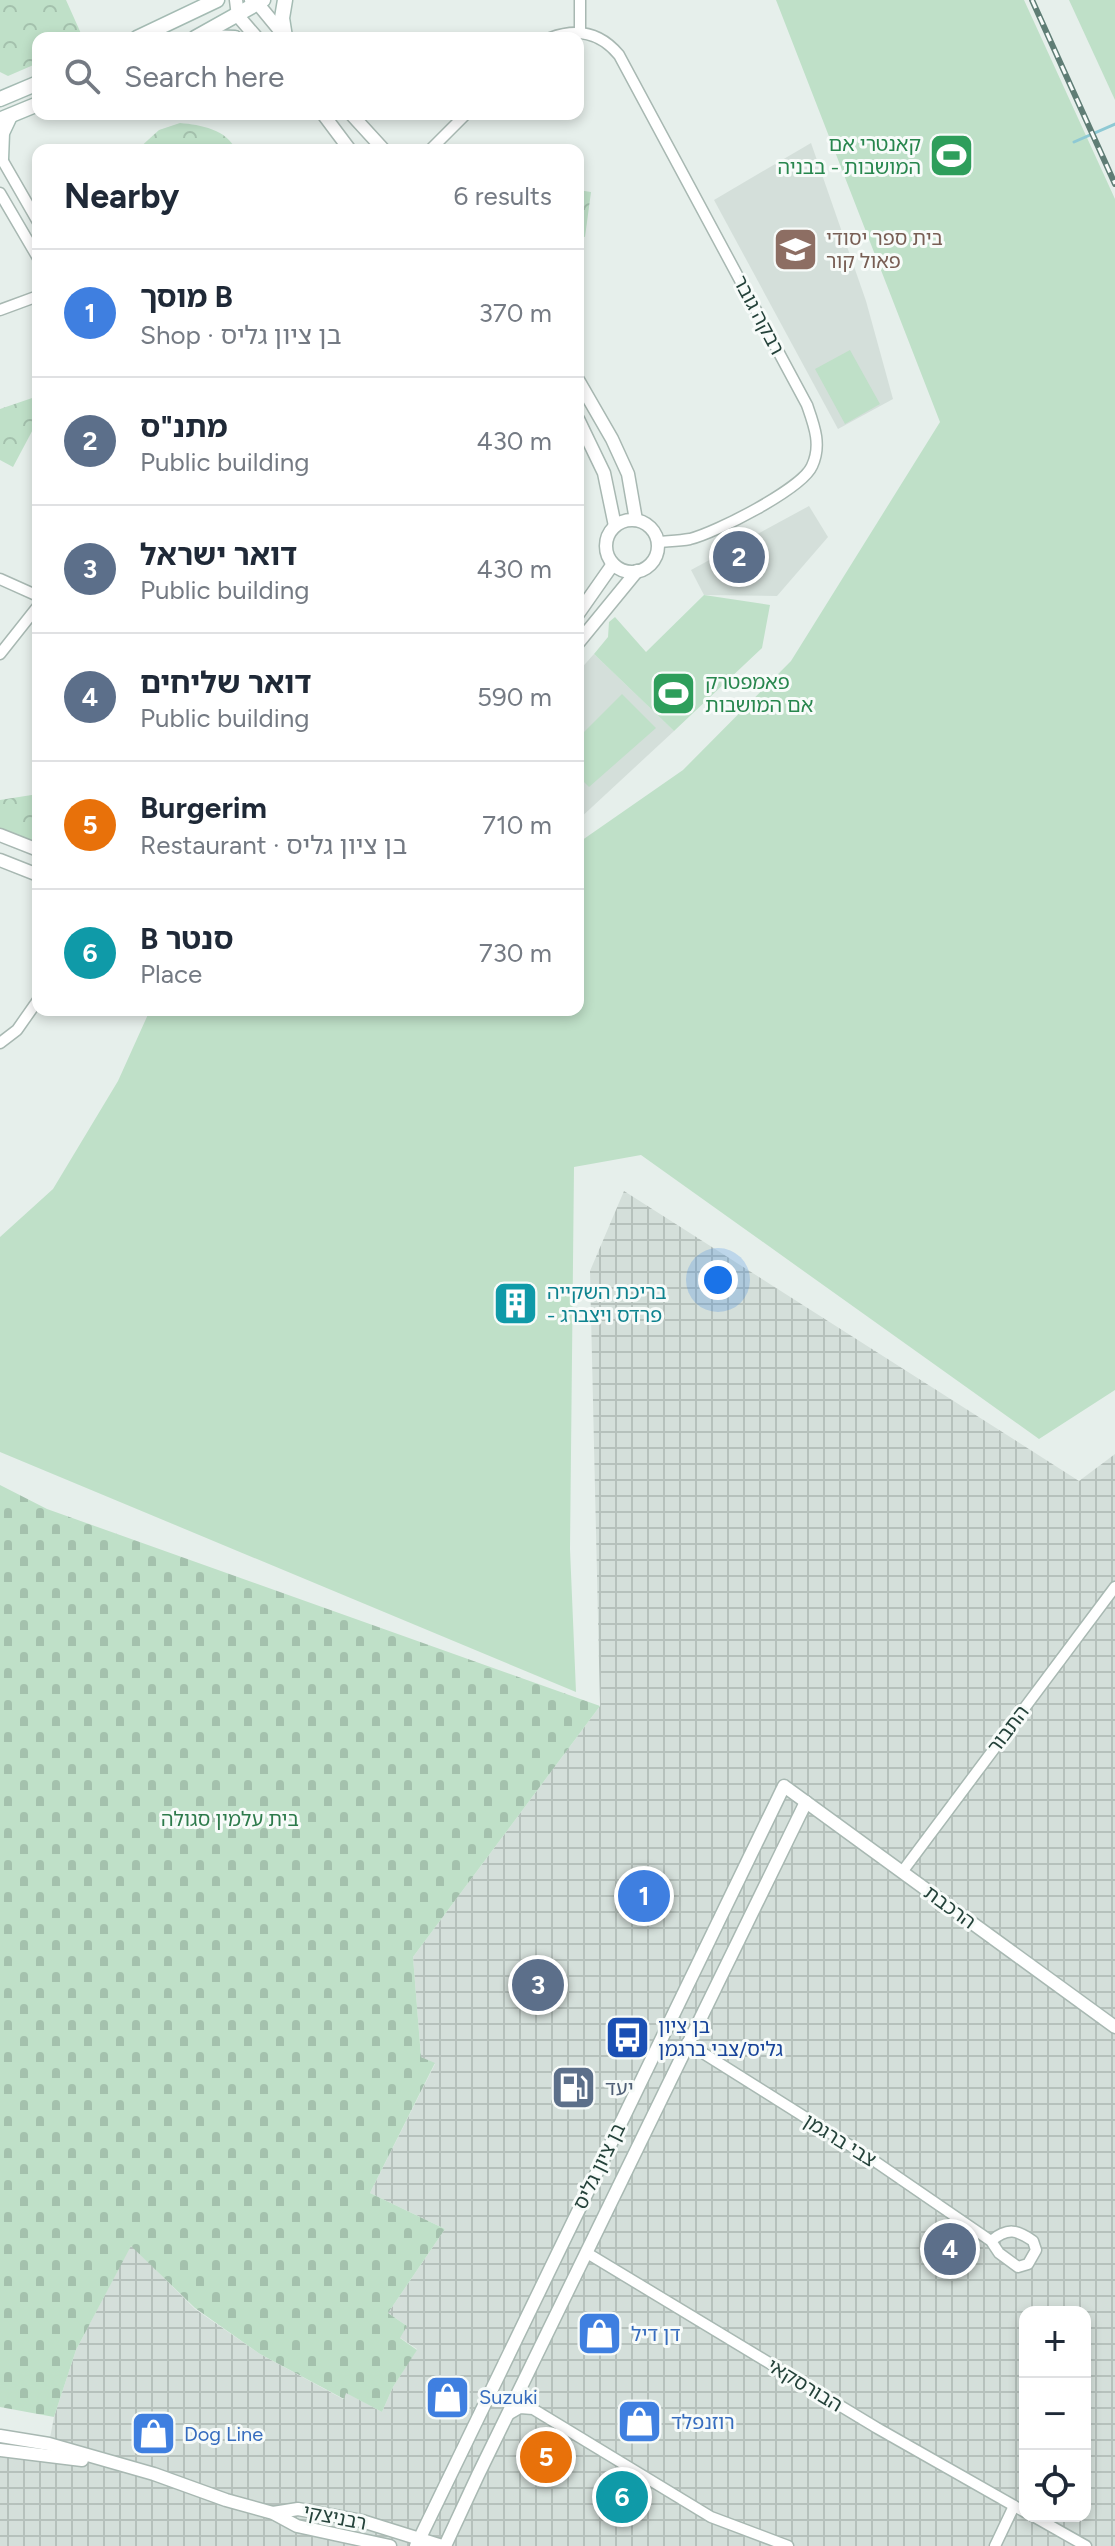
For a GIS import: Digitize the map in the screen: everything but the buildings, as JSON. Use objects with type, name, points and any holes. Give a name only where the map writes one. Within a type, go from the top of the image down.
[{"type":"main road","points":[[150,32],[217,0]]},
{"type":"main road","points":[[284,32],[282,18],[285,0]]},
{"type":"main road","points":[[207,32],[238,16],[257,1]]},
{"type":"main road","points":[[5,94],[32,85]]},
{"type":"main road","points":[[1,157],[5,118],[32,107]]},
{"type":"street","points":[[236,0],[238,16],[252,32]]},
{"type":"street","points":[[580,0],[580,32]]},
{"type":"street","points":[[257,1],[280,32]]},
{"type":"street","name":"רבקה גובר","points":[[584,33],[612,46],[629,70],[807,405],[817,436],[817,453],[812,466],[791,489],[701,535],[658,542]]},
{"type":"street","points":[[328,120],[346,144]]},
{"type":"street","points":[[356,120],[378,144]]},
{"type":"street","points":[[436,144],[460,120]]},
{"type":"street","points":[[1,157],[32,211]]},
{"type":"street","points":[[0,193],[32,248]]},
{"type":"street","points":[[0,310],[32,298]]},
{"type":"street","points":[[584,390],[628,474],[636,520]]},
{"type":"street","points":[[584,437],[604,473],[615,526]]},
{"type":"street","points":[[628,520],[651,527],[658,542],[656,558],[637,571],[629,572],[613,564],[609,557],[607,540],[615,526],[628,520]]},
{"type":"street","points":[[584,605],[613,564]]},
{"type":"street","points":[[584,636],[637,571]]},
{"type":"street","points":[[0,579],[32,593]]},
{"type":"street","points":[[0,654],[32,614]]},
{"type":"street","points":[[0,835],[32,848]]},
{"type":"street","points":[[0,860],[32,873]]},
{"type":"street","points":[[0,1043],[17,1030],[32,1009]]},
{"type":"street","name":"התבור","points":[[902,1872],[1115,1587]]},
{"type":"street","name":"הרכבת","points":[[784,1786],[1115,2027]]},
{"type":"street","name":"בן ציון גליס","points":[[417,2542],[784,1786]]},
{"type":"street","name":"בן ציון גליס","points":[[444,2546],[806,1802]]},
{"type":"street","name":"צבי ברגמן","points":[[687,2043],[873,2160],[991,2241]]},
{"type":"street","name":"הבורסקאי","points":[[587,2253],[877,2428],[1019,2509]]},
{"type":"street","points":[[507,2416],[516,2409],[533,2409],[711,2517],[788,2546]]},
{"type":"street","name":"רבניצקי","points":[[0,2436],[49,2444],[154,2474],[273,2513],[297,2526],[390,2546]]},
{"type":"street","name":"רבניצקי","points":[[0,2450],[117,2464]]},
{"type":"street","points":[[995,2546],[1014,2506]]},
{"type":"street","name":"רבניצקי","points":[[273,2513],[298,2509],[362,2521],[417,2542],[444,2546]]},
{"type":"street","points":[[458,2515],[456,2528],[459,2546]]},
{"type":"street","points":[[1044,2522],[1086,2546]]},
{"type":"street","points":[[355,2538],[372,2546]]},
{"type":"shaded area","name":"בית ספר יסודי פאול קור","points":[[811,143],[866,301],[893,399],[838,429],[714,200]]},
{"type":"shaded area","points":[[809,506],[828,537],[777,596],[704,595],[691,570]]},
{"type":"shaded area","points":[[594,654],[674,731],[584,814],[584,665]]},
{"type":"shaded area","points":[[624,1191],[1079,1481],[1115,1454],[1115,2546],[0,2546],[0,2456],[46,2459],[54,2417],[76,2350],[131,2245],[195,2309],[260,2354],[343,2399],[345,2392],[382,2412],[393,2387],[417,2349],[399,2337],[407,2326],[388,2313],[445,2229],[370,2193],[435,2064],[421,2057],[413,1957],[600,1706],[590,1271]]},
{"type":"green space","points":[[0,0],[66,0],[80,32],[32,32],[32,66],[8,76],[0,72]]},
{"type":"green space","points":[[776,0],[1024,0],[1115,199],[1115,1390],[1039,1439],[641,1155],[574,1167],[570,1549],[576,1692],[0,1452],[0,1237],[53,1189],[118,1081],[147,1016],[584,1016],[584,839],[683,770],[791,661],[940,422]]},
{"type":"green space","points":[[1069,0],[1115,0],[1115,100]]},
{"type":"green space","points":[[180,123],[204,127],[226,137],[233,144],[144,144],[159,130]]},
{"type":"green space","points":[[584,191],[591,192],[584,237]]},
{"type":"green space","points":[[850,350],[880,404],[845,424],[815,369]]},
{"type":"green space","points":[[32,398],[32,431],[13,467],[0,460],[0,409]]},
{"type":"green space","name":"פאמפטרק אם המושבות","points":[[704,595],[770,605],[762,648],[674,731],[594,654],[608,637],[609,622],[615,617],[646,652]]},
{"type":"green space","points":[[622,694],[656,728],[589,787],[584,782],[584,732]]},
{"type":"green space","points":[[32,795],[32,848],[0,835],[0,800]]},
{"type":"green space","name":"בית עלמין סגולה","points":[[0,1485],[47,1509],[600,1706],[413,1957],[421,2057],[435,2063],[370,2193],[445,2229],[388,2313],[407,2326],[400,2338],[417,2350],[393,2387],[382,2412],[346,2393],[344,2399],[260,2354],[195,2308],[131,2246],[76,2350],[54,2417],[0,2407]]},
{"type":"waterway","points":[[1074,142],[1115,124]]},
{"type":"railway","points":[[1032,0],[1115,184]]},
{"type":"place","name":"קאנטרי אם המושבות - בבניה","points":[[952,155]]},
{"type":"place","name":"בית ספר יסודי פאול קור","points":[[795,250]]},
{"type":"place","name":"מתנ\"ס","points":[[739,557]]},
{"type":"place","name":"פאמפטרק אם המושבות","points":[[674,693]]},
{"type":"place","name":"בריכת השקייה - פרדס ויצברג","points":[[516,1304]]},
{"type":"place","name":"מוסך B","points":[[644,1896]]},
{"type":"place","name":"דואר ישראל","points":[[538,1985]]},
{"type":"place","name":"בן ציון גליס/צבי ברגמן","points":[[627,2038]]},
{"type":"place","name":"יעד","points":[[574,2088]]},
{"type":"place","name":"דואר שליחים","points":[[950,2249]]},
{"type":"place","name":"דן דיל","points":[[600,2334]]},
{"type":"place","name":"Suzuki","points":[[448,2397]]},
{"type":"place","name":"רוזנפלד","points":[[640,2422]]},
{"type":"place","name":"Dog Line","points":[[153,2434]]},
{"type":"place","name":"Burgerim","points":[[546,2457]]},
{"type":"place","name":"B סנטר","points":[[622,2497]]}]
